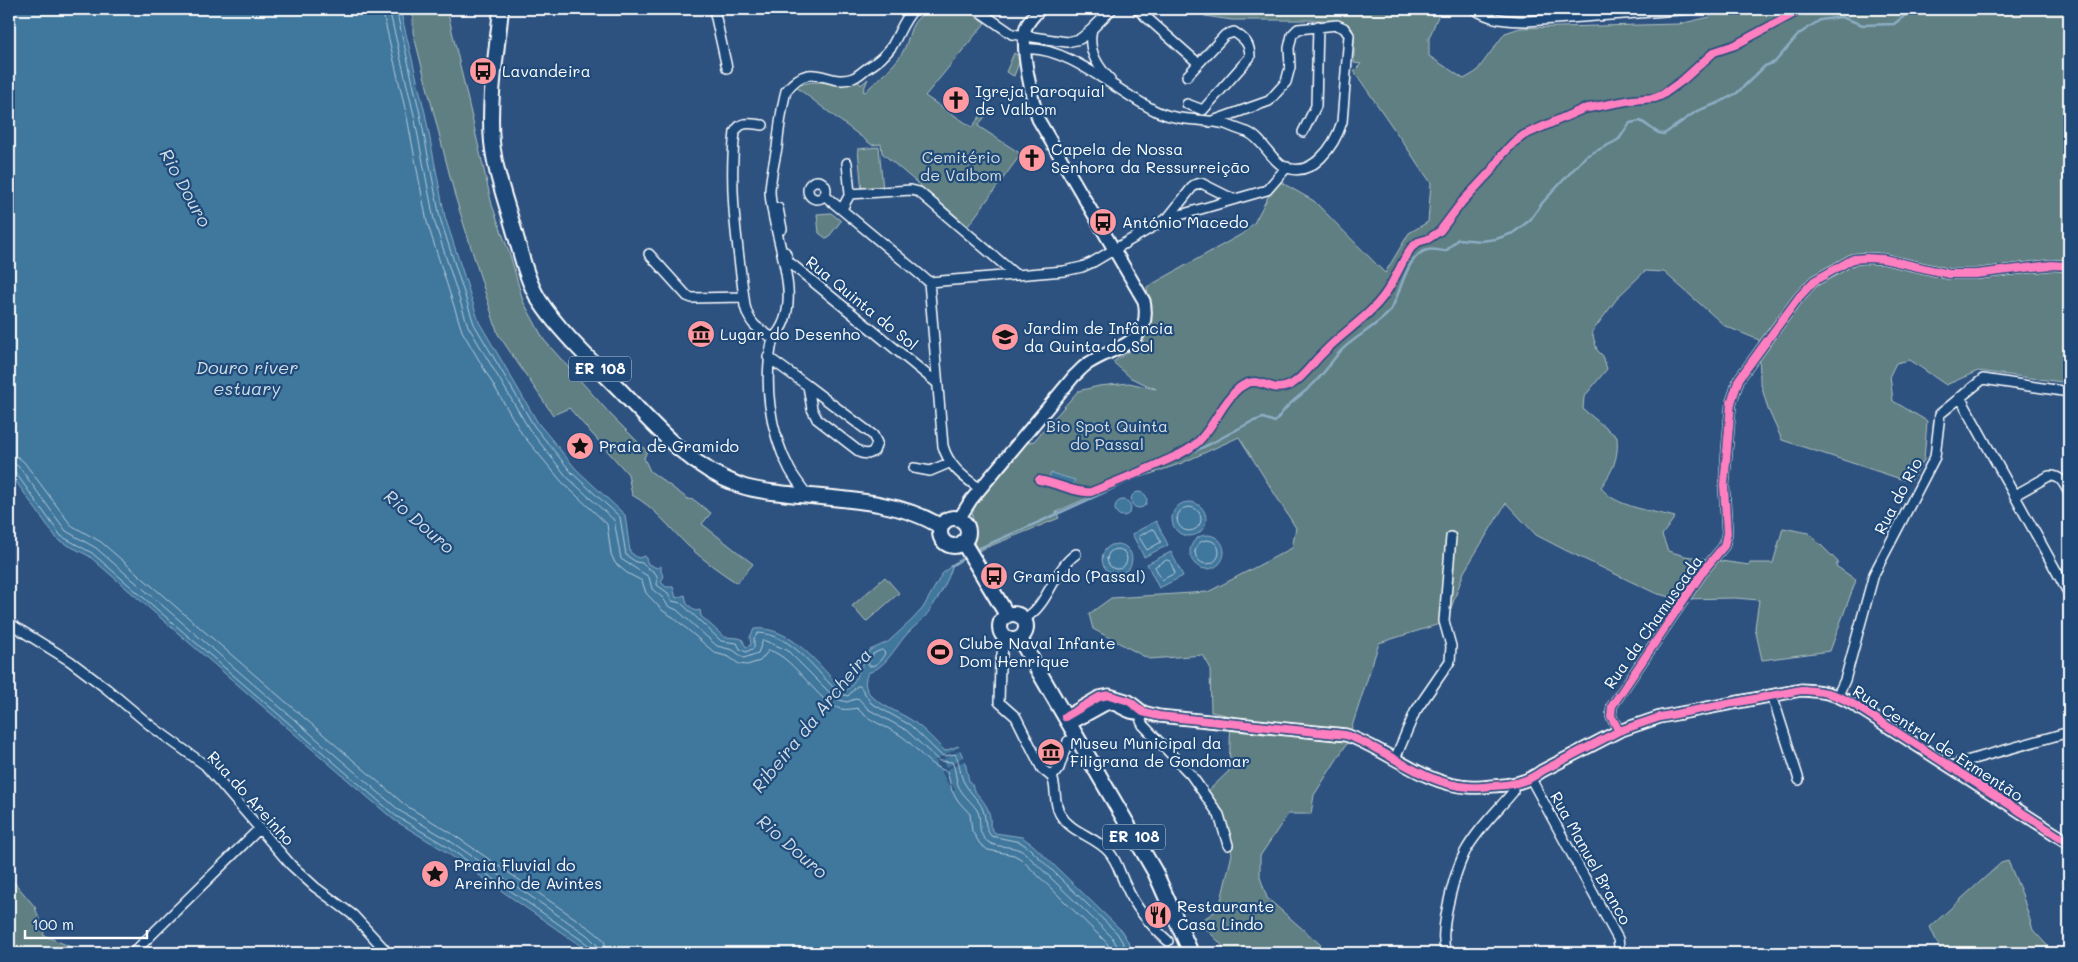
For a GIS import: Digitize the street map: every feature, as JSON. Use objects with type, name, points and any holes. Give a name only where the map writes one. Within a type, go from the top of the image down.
[{"type":"main road","name":"ER 108","points":[[501,10],[493,103],[492,141],[496,164],[521,255],[532,286],[539,300],[567,334],[650,421],[686,454],[715,473],[740,486],[870,503],[908,512],[942,527]]},
{"type":"main road","points":[[968,550],[946,542],[942,537],[942,527],[948,520],[959,519],[966,525],[968,531],[968,550],[1006,616]]},
{"type":"main road","points":[[1016,614],[1024,619],[1026,633],[1020,639],[1010,641],[1005,638],[1000,628],[1002,619],[1016,614]]},
{"type":"main road","name":"ER 108","points":[[1020,639],[1155,872],[1191,953]]},
{"type":"street","points":[[714,9],[727,68]]},
{"type":"street","points":[[808,496],[790,470],[780,448],[767,396],[768,357],[773,338],[778,333],[788,306],[787,279],[772,210],[770,189],[786,91],[794,81],[803,76],[815,74],[836,79],[853,79],[878,62],[891,48],[914,9]]},
{"type":"street","points":[[976,9],[1012,34],[1067,42],[1080,39],[1112,9]]},
{"type":"street","points":[[959,519],[980,489],[1074,376],[1088,363],[1124,347],[1138,334],[1143,327],[1146,310],[1144,301],[1038,119],[1031,97],[1025,36],[1028,22],[1040,9]]},
{"type":"street","points":[[1137,9],[1198,63]]},
{"type":"street","points":[[1474,9],[1485,16],[1527,21],[1693,9]]},
{"type":"street","points":[[1025,49],[1035,48],[1058,54],[1158,111],[1182,120],[1224,124],[1250,134],[1283,166],[1302,169],[1311,166],[1330,148],[1338,135],[1342,122],[1349,35],[1344,28],[1337,25],[1298,29],[1292,35],[1289,48],[1290,67],[1286,82],[1269,101],[1210,122]]},
{"type":"street","points":[[1303,132],[1316,106],[1318,26]]},
{"type":"street","points":[[1092,29],[1089,40],[1095,60],[1103,73],[1121,90]]},
{"type":"street","points":[[1187,76],[1225,35],[1234,32],[1242,37],[1250,46],[1250,57],[1203,110],[1187,104]]},
{"type":"street","points":[[763,125],[740,124],[735,132],[732,178],[734,223],[748,318],[759,330],[773,338]]},
{"type":"street","points":[[842,209],[850,194],[847,163]]},
{"type":"street","points":[[824,195],[929,282],[1016,275],[1082,267],[1166,219],[1266,190],[1287,167]]},
{"type":"street","points":[[1166,219],[1194,185],[1200,183],[1233,199]]},
{"type":"street","points":[[850,194],[911,190],[919,192],[1016,275]]},
{"type":"street","name":"Rua Quinta do Sol","points":[[778,208],[789,262],[937,383]]},
{"type":"street","points":[[649,254],[687,296],[692,298],[744,297]]},
{"type":"street","name":"Rua da Chamuscada","points":[[1619,732],[1611,716],[1612,706],[1704,570],[1724,546],[1727,533],[1724,486],[1729,422],[1731,403],[1739,378],[1799,297],[1814,281],[1853,259],[1867,258],[1949,274],[1976,274],[2051,265],[2069,266]]},
{"type":"street","points":[[929,282],[943,446],[949,462],[962,476],[980,489]]},
{"type":"street","points":[[768,357],[808,386],[873,435],[877,442],[874,451],[868,454],[861,453],[820,422],[812,409],[808,386]]},
{"type":"street","name":"Rua do Rio","points":[[1838,695],[1845,680],[1874,574],[1935,457],[1940,414],[1984,380],[2069,392]]},
{"type":"street","points":[[1960,397],[2069,594]]},
{"type":"street","points":[[914,468],[930,471],[949,462]]},
{"type":"street","points":[[2014,495],[2049,476],[2056,476],[2061,479],[2069,493]]},
{"type":"street","points":[[1395,758],[1414,712],[1450,661],[1451,646],[1444,621],[1451,537]]},
{"type":"street","points":[[1024,619],[1042,604],[1065,565],[1076,554]]},
{"type":"street","name":"Rua do Areinho","points":[[9,623],[70,661],[151,726],[205,765],[291,865],[315,887],[353,915],[388,953]]},
{"type":"street","points":[[1005,638],[1000,665],[1000,702],[1016,717],[1042,769],[1055,782],[1056,802],[1060,814],[1069,826],[1100,844],[1109,852],[1117,863],[1125,886],[1138,909],[1168,941]]},
{"type":"street","name":"Rua Central de Ermentão","points":[[1067,721],[1108,702],[1133,714],[1143,712],[1159,716],[1243,726],[1346,735],[1360,740],[1441,782],[1468,788],[1513,785],[1531,779],[1542,771],[1619,732],[1660,717],[1801,690],[1822,691],[1838,695],[2069,843]]},
{"type":"street","points":[[1772,696],[1799,780]]},
{"type":"street","points":[[1143,712],[1141,721],[1143,725],[1191,774],[1219,815],[1228,845]]},
{"type":"street","points":[[1952,768],[1959,763],[2069,732]]},
{"type":"street","points":[[1052,777],[1059,768],[1068,741]]},
{"type":"street","name":"Rua Manuel Branco","points":[[1531,779],[1618,939],[1620,953]]},
{"type":"street","points":[[1446,953],[1443,940],[1448,901],[1454,878],[1465,852],[1513,792],[1513,785]]},
{"type":"street","points":[[133,953],[260,828]]},
{"type":"green space","points":[[413,9],[447,9],[492,205],[511,258],[523,301],[544,340],[611,415],[647,451],[644,458],[650,471],[688,499],[694,500],[711,513],[702,524],[753,564],[737,583],[687,545],[654,511],[632,495],[628,474],[569,408],[553,415],[498,334],[455,196],[413,32]]},
{"type":"green space","name":"Cemitério de Valbom","points":[[930,9],[967,9],[985,23],[925,96],[972,127],[985,110],[988,112],[978,126],[1021,154],[968,226],[882,153],[881,144],[872,145],[796,87],[811,82],[850,83],[858,81],[861,85],[868,79],[863,91],[865,92],[898,59],[905,48],[913,25],[922,14]]},
{"type":"green space","name":"Bio Spot Quinta do Passal","points":[[1198,9],[1441,9],[1429,38],[1429,56],[1464,79],[1476,72],[1505,33],[1520,28],[1679,24],[1710,17],[1718,9],[2069,9],[2069,383],[1978,371],[1946,385],[1910,360],[1896,363],[1890,375],[1893,401],[1927,421],[1924,460],[1910,482],[1782,440],[1768,409],[1760,381],[1759,340],[1725,326],[1664,272],[1645,271],[1619,296],[1592,332],[1597,350],[1603,356],[1607,369],[1584,397],[1583,409],[1617,437],[1617,451],[1614,464],[1601,487],[1607,494],[1624,504],[1675,517],[1662,535],[1668,551],[1685,556],[1749,565],[1750,563],[1773,563],[1783,528],[1809,533],[1838,562],[1836,566],[1856,580],[1830,651],[1762,660],[1755,628],[1759,600],[1735,598],[1677,599],[1655,593],[1536,535],[1506,503],[1464,572],[1446,622],[1379,643],[1346,745],[1314,795],[1311,814],[1288,814],[1260,856],[1260,877],[1267,898],[1328,953],[1225,953],[1221,944],[1199,922],[1219,909],[1232,854],[1225,816],[1207,792],[1229,771],[1231,716],[1211,712],[1210,667],[1203,655],[1149,659],[1093,629],[1089,614],[1111,598],[1208,592],[1292,548],[1296,528],[1239,437],[1182,463],[1107,489],[1056,512],[1059,518],[978,551],[973,540],[975,531],[972,515],[975,505],[1026,443],[1034,441],[1078,391],[1099,386],[1129,383],[1156,389],[1131,378],[1113,362],[1143,342],[1151,320],[1147,287],[1242,234],[1254,223],[1277,180],[1314,201],[1385,273],[1409,233],[1428,222],[1431,183],[1354,71],[1361,64],[1354,63],[1352,28],[1329,20],[1232,20],[1205,16]]},
{"type":"green space","points":[[1014,53],[1021,57],[1014,76],[1006,72]]},
{"type":"green space","points":[[879,147],[883,190],[862,192],[858,149]]},
{"type":"green space","points":[[831,213],[841,221],[827,239],[819,233],[817,214]]},
{"type":"green space","points":[[885,577],[899,593],[866,622],[852,606]]},
{"type":"green space","points":[[2008,861],[2022,894],[2033,930],[2054,953],[1942,953],[1930,927],[2001,863]]},
{"type":"green space","points":[[9,876],[35,907],[44,933],[43,935],[85,953],[9,953]]},
{"type":"water","name":"Douro river estuary","points":[[9,9],[400,9],[425,113],[445,217],[479,322],[538,423],[576,469],[625,515],[630,552],[638,558],[645,556],[648,564],[657,568],[661,566],[661,572],[664,576],[661,582],[666,587],[673,587],[676,598],[685,595],[687,604],[696,611],[700,610],[701,616],[724,637],[742,639],[746,647],[751,645],[750,637],[754,629],[767,629],[780,633],[803,649],[846,691],[852,685],[870,650],[888,642],[912,620],[923,608],[942,574],[953,564],[944,586],[928,613],[906,635],[885,662],[868,673],[865,682],[867,690],[880,703],[918,725],[945,751],[958,746],[965,762],[969,781],[988,810],[990,826],[995,833],[1022,837],[1033,845],[1121,930],[1135,953],[591,953],[440,848],[394,820],[89,556],[58,540],[9,472]]},
{"type":"water","points":[[1051,473],[1075,480],[1073,485],[1049,477]]},
{"type":"water","points":[[1139,492],[1147,500],[1139,508],[1131,500]]},
{"type":"water","points":[[1123,500],[1131,508],[1123,516],[1115,508]]},
{"type":"water","points":[[1189,502],[1196,503],[1201,507],[1205,512],[1205,526],[1201,531],[1196,535],[1189,536],[1182,535],[1177,531],[1173,526],[1172,519],[1173,512],[1177,507],[1182,503]]},
{"type":"water","points":[[1156,521],[1168,545],[1144,557],[1132,534]]},
{"type":"water","points":[[1207,535],[1214,536],[1219,540],[1223,545],[1223,559],[1219,564],[1214,568],[1207,569],[1200,568],[1195,564],[1191,559],[1190,552],[1191,545],[1195,540],[1200,536]]},
{"type":"water","points":[[1117,544],[1128,548],[1132,559],[1128,570],[1117,574],[1106,570],[1102,559],[1106,548]]},
{"type":"water","points":[[1171,552],[1183,576],[1159,588],[1147,564]]},
{"type":"pier","points":[[959,747],[961,750],[942,760],[945,766],[948,767],[964,756],[966,760],[944,771],[955,790],[952,791],[935,760]]},
{"type":"waterway","name":"Ribeira da Archeira","points":[[973,551],[1210,444],[1251,422],[1263,418],[1275,422],[1290,404],[1322,375],[1341,351],[1390,311],[1404,277],[1413,260],[1420,254],[1430,249],[1446,251],[1458,239],[1481,241],[1496,239],[1513,233],[1530,220],[1543,202],[1586,156],[1619,139],[1630,123],[1640,121],[1657,133],[1664,134],[1697,111],[1737,93],[1765,66],[1775,62],[1799,34],[1820,20],[1841,17],[1863,25],[1894,24],[1913,9]]},
{"type":"waterway","name":"Ribeira da Archeira","points":[[951,566],[967,556]]},
{"type":"cycle path","points":[[1039,480],[1091,492],[1187,451],[1204,436],[1228,400],[1239,388],[1247,383],[1254,382],[1277,388],[1284,387],[1301,377],[1331,345],[1379,302],[1389,289],[1411,248],[1418,242],[1428,239],[1440,231],[1462,202],[1491,171],[1502,155],[1524,135],[1583,109],[1655,98],[1662,95],[1683,80],[1714,52],[1735,45],[1802,9]]},
{"type":"cycle path","points":[[1619,731],[1611,716],[1612,706],[1704,570],[1724,546],[1727,533],[1724,486],[1731,403],[1739,379],[1799,297],[1814,281],[1853,259],[1867,258],[1884,259],[1949,274],[1976,274],[2051,265],[2069,266]]},
{"type":"cycle path","points":[[1065,717],[1099,697],[1109,695],[1129,701],[1143,712],[1159,716],[1346,735],[1437,780],[1452,785],[1477,787],[1506,785],[1524,781],[1619,731],[1660,717],[1801,690],[1816,691],[1840,697],[1853,704],[2069,843]]},
{"type":"place","name":"Lavandeira","points":[[483,71]]},
{"type":"place","name":"Igreja Paroquial de Valbom","points":[[956,100]]},
{"type":"place","name":"Capela de Nossa Senhora da Ressurreição","points":[[1032,158]]},
{"type":"place","name":"António Macedo","points":[[1103,222]]},
{"type":"place","name":"Lugar do Desenho","points":[[701,334]]},
{"type":"place","name":"Jardim de Infância da Quinta do Sol","points":[[1005,337]]},
{"type":"place","name":"Praia de Gramido","points":[[580,446]]},
{"type":"place","name":"Gramido (Passal)","points":[[994,576]]},
{"type":"place","name":"Clube Naval Infante Dom Henrique","points":[[940,652]]},
{"type":"place","name":"Museu Municipal da Filigrana de Gondomar","points":[[1051,752]]},
{"type":"place","name":"Praia Fluvial do Areinho de Avintes","points":[[435,874]]},
{"type":"place","name":"Restaurante Casa Lindo","points":[[1158,915]]},
{"type":"water label","name":"Rio Douro","points":[[185,188]]},
{"type":"water label","name":"Rio Douro","points":[[419,522]]},
{"type":"water label","name":"Rio Douro","points":[[792,847]]}]
